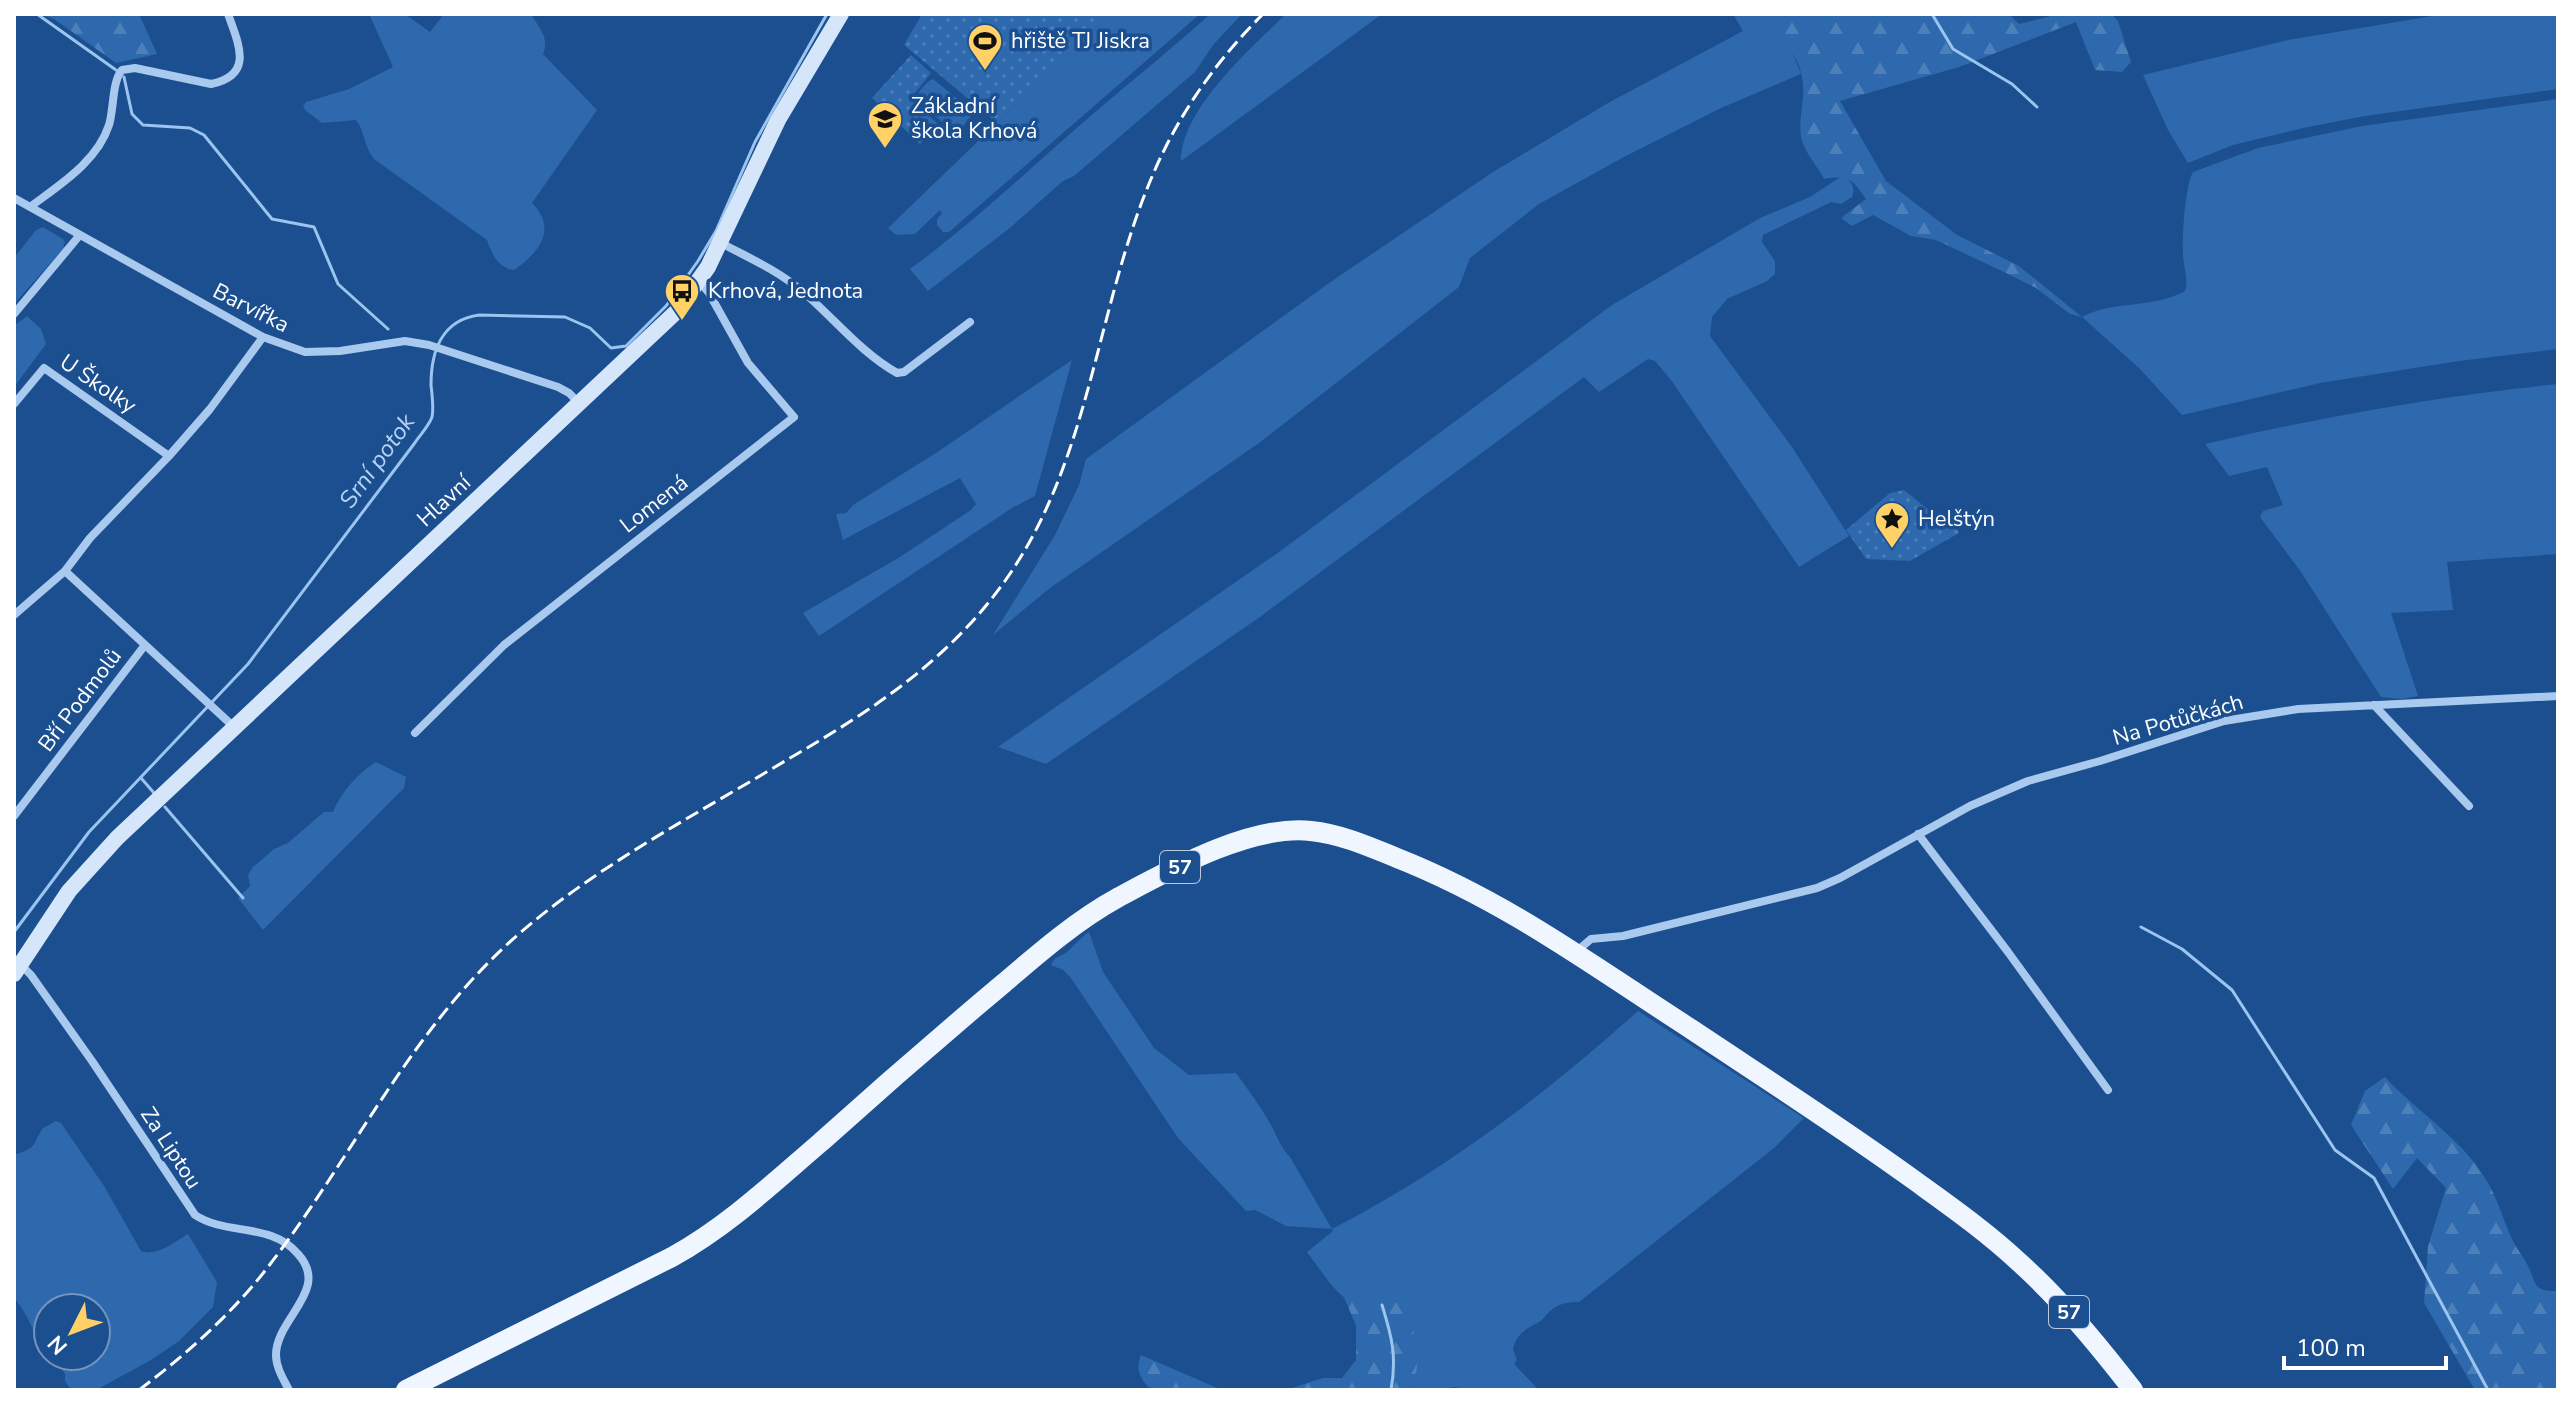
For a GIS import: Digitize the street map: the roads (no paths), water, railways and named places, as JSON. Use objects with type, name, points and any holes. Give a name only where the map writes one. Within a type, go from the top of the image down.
[{"type":"main road","name":"57","points":[[406,1390],[672,1257],[708,1235],[760,1195],[1062,935],[1115,899],[1193,860],[1240,841],[1270,832],[1295,830],[1336,835],[1460,884],[1504,907],[1851,1134],[2019,1261],[2068,1311],[2133,1390]]},
{"type":"street","points":[[30,207],[73,175],[91,156],[109,127],[116,79],[122,70],[135,68],[211,84],[234,74],[238,70],[240,52],[228,14]]},
{"type":"street","name":"Hlavní","points":[[17,969],[69,891],[94,861],[669,320],[699,281],[721,243],[778,120],[841,14]]},
{"type":"street","name":"Barvířka","points":[[14,198],[263,337],[305,352],[340,351],[405,341],[436,346],[558,387],[581,404]]},
{"type":"street","points":[[14,314],[79,236]]},
{"type":"street","points":[[721,243],[777,272],[802,291],[855,342],[897,373],[904,372],[970,322]]},
{"type":"street","name":"Lomená","points":[[415,733],[504,645],[794,417],[748,363],[709,293],[699,281]]},
{"type":"street","points":[[14,615],[65,571],[90,538],[169,456],[210,409],[263,337]]},
{"type":"street","name":"U Školky","points":[[14,404],[44,368],[169,456]]},
{"type":"street","points":[[65,571],[234,727]]},
{"type":"street","name":"Bří Podmolů","points":[[14,816],[145,645]]},
{"type":"street","name":"Na Potůčkách","points":[[1577,952],[1591,939],[1623,936],[1817,888],[1970,806],[2028,781],[2224,721],[2298,709],[2558,696]]},
{"type":"street","points":[[2374,705],[2469,806]]},
{"type":"street","points":[[1918,834],[2108,1090]]},
{"type":"street","name":"Za Liptou","points":[[17,969],[31,975],[195,1215],[206,1222],[261,1232],[279,1239],[298,1253],[306,1265],[309,1287],[282,1331],[276,1356],[289,1390]]},
{"type":"waterway","points":[[37,14],[116,70]]},
{"type":"waterway","name":"Srní potok","points":[[14,932],[89,832],[248,664],[426,427],[433,413],[433,360],[448,330],[466,318],[479,315],[565,317],[590,328],[611,348],[626,346],[666,306],[698,261],[716,231],[755,142],[827,14]]},
{"type":"waterway","points":[[1932,14],[1953,49],[2012,84],[2037,107]]},
{"type":"waterway","points":[[124,77],[132,114],[143,125],[190,128],[204,135],[272,219],[314,227],[338,284],[388,329]]},
{"type":"waterway","points":[[141,778],[154,793]]},
{"type":"waterway","points":[[165,807],[243,898]]},
{"type":"waterway","points":[[2141,927],[2182,949],[2232,990],[2335,1150],[2374,1178],[2488,1390]]},
{"type":"waterway","points":[[1382,1305],[1392,1347],[1394,1367],[1391,1390]]},
{"type":"railway","points":[[139,1390],[210,1331],[257,1281],[417,1048],[482,969],[520,933],[617,861],[878,703],[932,661],[980,613],[1032,537],[1055,488],[1090,383],[1134,223],[1164,150],[1201,88],[1263,14]]},
{"type":"place","name":"hřiště TJ Jiskra","points":[[985,72]]},
{"type":"place","name":"Základní škola Krhová","points":[[885,150]]},
{"type":"place","name":"Krhová, Jednota","points":[[682,322]]},
{"type":"place","name":"Helštýn","points":[[1892,550]]}]
